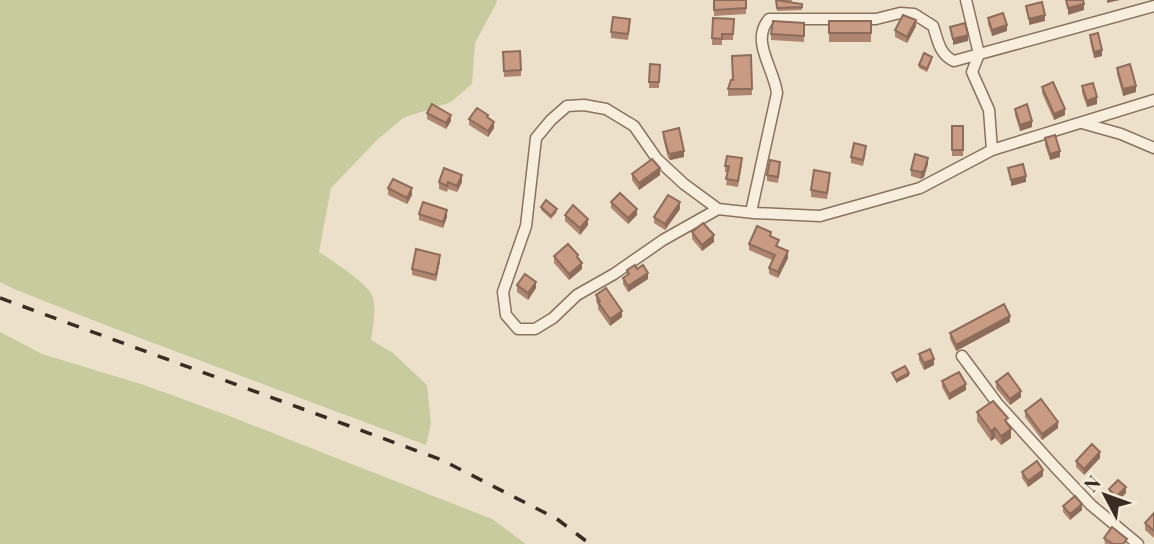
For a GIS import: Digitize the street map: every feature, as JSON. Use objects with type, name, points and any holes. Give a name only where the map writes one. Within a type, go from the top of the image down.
[{"type":"street","points":[[966,0],[979,54],[971,72],[989,110],[992,150]]},
{"type":"street","points":[[751,212],[777,93],[761,43],[764,26],[769,19],[876,19],[900,13],[914,14],[933,26],[940,48],[946,57],[954,61],[1154,6]]},
{"type":"street","points":[[718,209],[663,240],[614,274],[577,295],[552,318],[535,329],[518,329],[506,315],[503,292],[526,226],[536,138],[551,120],[567,107],[584,105],[606,109],[634,126],[657,159],[684,184],[718,209],[820,216],[920,188],[992,150],[1154,100]]},
{"type":"street","points":[[1082,123],[1121,134],[1154,148]]},
{"type":"street","points":[[962,356],[997,402],[1055,467],[1091,505],[1138,544]]},
{"type":"green space","points":[[0,0],[497,0],[475,43],[472,84],[451,102],[403,118],[377,140],[331,188],[319,252],[356,278],[372,295],[374,311],[371,340],[393,353],[427,385],[431,424],[426,445],[100,323],[0,282]]},
{"type":"green space","points":[[0,332],[42,354],[144,385],[224,414],[492,519],[526,544],[0,544]]},
{"type":"building","points":[[714,0],[746,0],[746,8],[714,10]]},
{"type":"building","points":[[776,0],[802,4],[802,7],[777,8]]},
{"type":"building","points":[[1066,0],[1083,0],[1084,4],[1068,8]]},
{"type":"building","points":[[1042,2],[1045,15],[1029,19],[1026,6]]},
{"type":"building","points":[[1003,13],[1007,25],[992,30],[988,18]]},
{"type":"building","points":[[903,15],[916,20],[907,37],[895,30]]},
{"type":"building","points":[[613,17],[630,19],[628,34],[611,32]]},
{"type":"building","points":[[713,18],[734,19],[733,34],[722,34],[722,39],[712,38]]},
{"type":"building","points":[[773,21],[804,23],[804,36],[771,34]]},
{"type":"building","points":[[829,21],[871,21],[871,33],[829,33]]},
{"type":"building","points":[[965,23],[968,35],[953,39],[950,27]]},
{"type":"building","points":[[1098,33],[1102,50],[1094,52],[1090,35]]},
{"type":"building","points":[[520,51],[521,70],[504,71],[503,52]]},
{"type":"building","points":[[924,53],[932,57],[927,69],[919,65]]},
{"type":"building","points":[[751,55],[752,89],[728,89],[733,80],[732,56]]},
{"type":"building","points":[[650,64],[660,65],[659,82],[649,82]]},
{"type":"building","points":[[1130,64],[1136,86],[1123,89],[1117,68]]},
{"type":"building","points":[[1053,82],[1065,109],[1054,114],[1042,87]]},
{"type":"building","points":[[1093,83],[1097,97],[1087,101],[1082,86]]},
{"type":"building","points":[[432,104],[451,115],[446,123],[427,113]]},
{"type":"building","points":[[1027,104],[1032,121],[1020,125],[1015,109]]},
{"type":"building","points":[[477,108],[494,122],[488,131],[469,119]]},
{"type":"building","points":[[952,126],[963,126],[963,150],[952,150]]},
{"type":"building","points":[[679,128],[684,151],[670,154],[663,132]]},
{"type":"building","points":[[1055,135],[1060,151],[1050,154],[1045,138]]},
{"type":"building","points":[[854,143],[866,146],[863,160],[851,157]]},
{"type":"building","points":[[915,154],[928,158],[924,171],[911,170]]},
{"type":"building","points":[[727,156],[742,158],[738,181],[726,179],[729,166],[725,166]]},
{"type":"building","points":[[652,159],[660,168],[639,183],[632,174]]},
{"type":"building","points":[[770,160],[780,162],[778,177],[767,175]]},
{"type":"building","points":[[1023,164],[1026,176],[1011,180],[1008,168]]},
{"type":"building","points":[[444,168],[462,175],[457,186],[448,182],[447,186],[439,182]]},
{"type":"building","points":[[814,170],[830,173],[827,193],[811,190]]},
{"type":"building","points":[[393,179],[412,188],[407,198],[388,188]]},
{"type":"building","points":[[620,193],[637,209],[628,218],[611,202]]},
{"type":"building","points":[[668,195],[680,202],[665,224],[654,217]]},
{"type":"building","points":[[546,200],[557,209],[551,216],[541,207]]},
{"type":"building","points":[[423,202],[447,210],[443,222],[419,214]]},
{"type":"building","points":[[573,205],[588,219],[580,228],[565,215]]},
{"type":"building","points":[[703,223],[714,235],[702,245],[692,232]]},
{"type":"building","points":[[757,226],[771,232],[770,236],[779,240],[776,246],[788,251],[778,272],[769,268],[775,255],[749,244]]},
{"type":"building","points":[[568,244],[582,263],[569,274],[554,256]]},
{"type":"building","points":[[416,249],[440,255],[436,275],[412,269]]},
{"type":"building","points":[[635,265],[637,269],[643,265],[648,273],[628,286],[623,278],[629,274],[627,270]]},
{"type":"building","points":[[525,274],[536,282],[528,293],[517,285]]},
{"type":"building","points":[[606,288],[622,311],[610,319],[596,295]]},
{"type":"building","points":[[1004,304],[1010,316],[956,345],[950,333]]},
{"type":"building","points":[[930,349],[934,359],[924,363],[919,354]]},
{"type":"building","points":[[905,366],[909,373],[896,380],[892,373]]},
{"type":"building","points":[[959,372],[966,384],[949,394],[942,381]]},
{"type":"building","points":[[1008,373],[1021,391],[1010,399],[996,382]]},
{"type":"building","points":[[1041,399],[1058,422],[1042,434],[1025,411]]},
{"type":"building","points":[[993,401],[1008,418],[1005,420],[1011,429],[1001,436],[995,428],[991,431],[977,412]]},
{"type":"building","points":[[1092,444],[1100,452],[1084,469],[1076,461]]},
{"type":"building","points":[[1037,461],[1043,470],[1028,481],[1022,472]]},
{"type":"building","points":[[1118,480],[1126,487],[1116,497],[1109,489]]},
{"type":"building","points":[[1075,496],[1082,504],[1070,514],[1063,506]]},
{"type":"building","points":[[1154,513],[1154,531],[1145,523]]},
{"type":"building","points":[[1112,527],[1127,539],[1123,544],[1113,544],[1104,538]]},
{"type":"railway","points":[[0,298],[442,460],[557,519],[590,544]]}]
